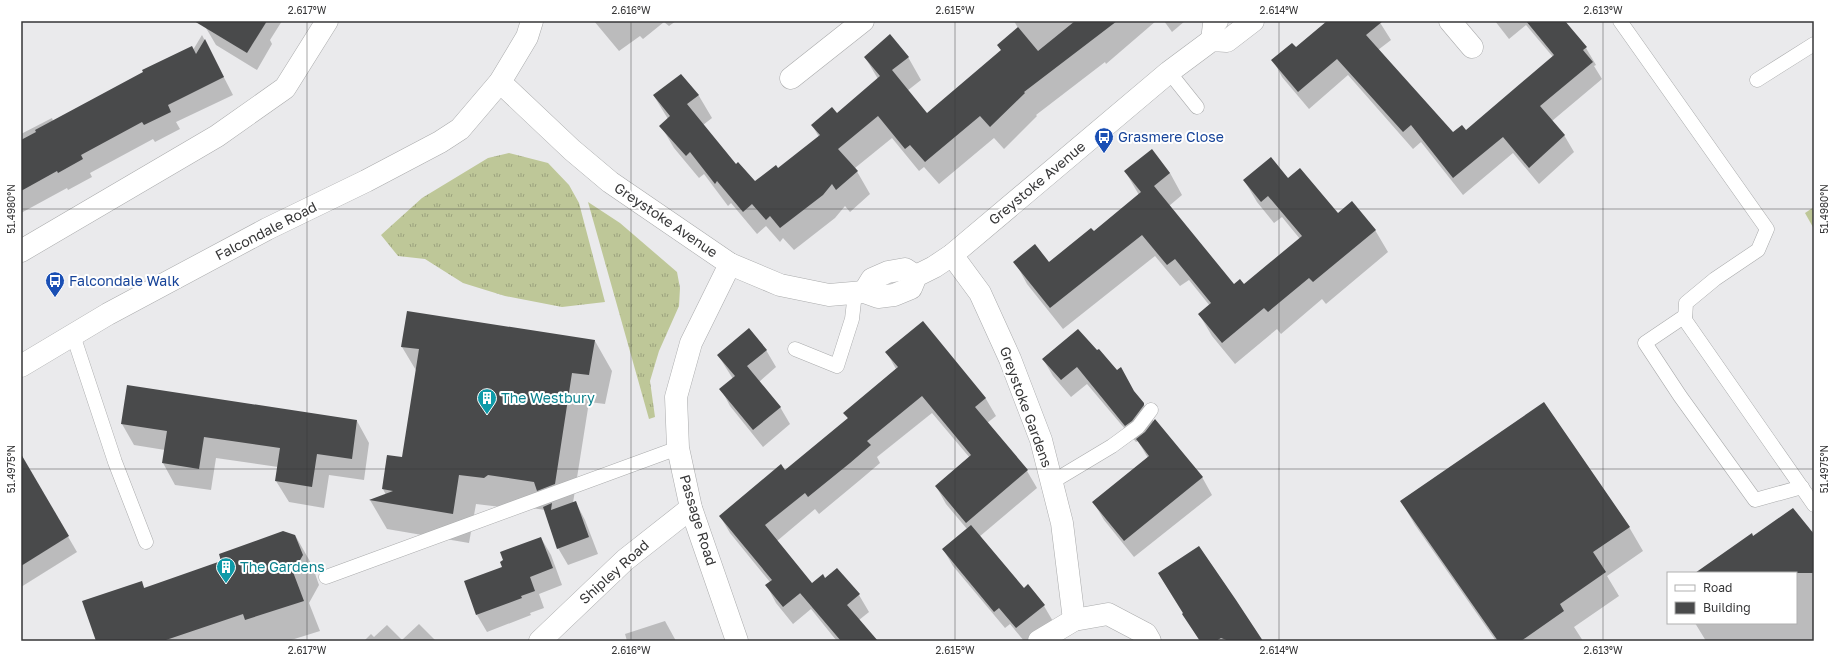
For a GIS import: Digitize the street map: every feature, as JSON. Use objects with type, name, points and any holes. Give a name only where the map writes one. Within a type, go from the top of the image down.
[{"type":"street","points":[[21,251],[217,136],[285,88],[327,21]]},
{"type":"street","points":[[500,82],[527,37],[532,21]]},
{"type":"street","points":[[791,78],[863,21]]},
{"type":"street","name":"Greystoke Avenue","points":[[500,82],[572,150],[610,182],[730,264],[780,285],[805,291],[829,295],[860,293],[878,297],[894,295],[911,288],[916,276],[934,267],[952,255],[1169,72],[1215,30],[1227,42],[1253,21]]},
{"type":"street","points":[[1450,21],[1472,47]]},
{"type":"street","name":"Falcondale Road","points":[[21,366],[73,335],[267,229],[366,181],[440,142],[460,129],[500,82]]},
{"type":"street","name":"Greystoke Gardens","points":[[952,255],[980,293],[1010,359],[1041,440],[1062,523],[1074,620]]},
{"type":"street","name":"Passage Road","points":[[730,264],[691,343],[676,397],[678,448],[691,508],[737,641]]},
{"type":"street","name":"Shipley Road","points":[[540,641],[625,560],[691,508]]},
{"type":"street","points":[[1039,641],[1074,620],[1108,614],[1146,634],[1150,641]]},
{"type":"lane","points":[[1620,21],[1768,229],[1758,250],[1715,279],[1686,302],[1685,320],[1814,505]]},
{"type":"lane","points":[[1757,80],[1814,44]]},
{"type":"lane","points":[[1169,72],[1197,107]]},
{"type":"lane","points":[[795,349],[837,366],[860,293]]},
{"type":"lane","points":[[1685,316],[1645,342],[1680,396],[1755,500],[1802,487]]},
{"type":"lane","points":[[73,335],[115,462],[146,542]]},
{"type":"lane","points":[[1052,482],[1112,446],[1138,427],[1151,410]]},
{"type":"lane","points":[[326,577],[678,448]]},
{"type":"green space","points":[[509,153],[548,163],[569,185],[579,203],[605,302],[562,307],[505,296],[463,283],[425,259],[398,256],[381,235],[422,198],[488,158]]},
{"type":"green space","points":[[588,202],[620,223],[677,272],[680,288],[679,306],[659,351],[650,381],[655,417],[649,419]]},
{"type":"green space","points":[[1814,207],[1814,229],[1805,213]]},
{"type":"building","points":[[194,21],[267,21],[247,53]]},
{"type":"building","points":[[1075,21],[1117,21],[1024,92],[1025,93],[990,127],[980,116],[925,162],[910,145],[905,149],[878,116],[838,149],[858,171],[836,190],[832,184],[823,195],[780,228],[770,216],[766,220],[752,204],[743,212],[717,181],[715,184],[690,152],[686,156],[659,126],[670,116],[653,95],[681,74],[699,95],[687,104],[736,164],[738,162],[755,181],[776,165],[778,168],[820,135],[811,125],[832,107],[837,113],[880,76],[864,57],[890,34],[909,57],[892,70],[927,113],[1001,50],[997,45],[1018,27],[1038,51]]},
{"type":"building","points":[[1327,21],[1383,21],[1366,35],[1453,132],[1462,125],[1466,130],[1554,55],[1526,21],[1565,21],[1587,47],[1583,50],[1593,62],[1540,106],[1565,135],[1529,168],[1503,137],[1453,178],[1411,125],[1403,132],[1337,59],[1298,92],[1271,60],[1292,43],[1296,47]]},
{"type":"building","points":[[205,39],[224,77],[168,105],[171,112],[144,125],[142,122],[81,155],[83,159],[58,173],[57,171],[21,191],[21,140],[36,132],[35,130],[143,72],[142,70],[192,46],[196,54]]},
{"type":"building","points":[[1152,149],[1170,173],[1154,186],[1234,284],[1240,279],[1244,284],[1302,236],[1268,196],[1261,202],[1243,180],[1271,157],[1288,178],[1300,168],[1338,213],[1352,201],[1376,230],[1313,282],[1309,278],[1268,312],[1264,308],[1222,343],[1198,314],[1211,303],[1175,259],[1167,265],[1142,235],[1050,308],[1013,262],[1035,244],[1049,262],[1091,228],[1094,231],[1141,192],[1124,171]]},
{"type":"building","name":"The Westbury","points":[[407,311],[595,340],[589,375],[572,373],[555,484],[537,491],[534,482],[488,475],[484,478],[459,475],[453,514],[369,500],[393,491],[382,489],[387,455],[402,457],[419,349],[401,347]]},
{"type":"building","points":[[923,321],[986,398],[975,407],[1028,470],[966,523],[935,486],[971,455],[922,396],[867,441],[871,445],[850,463],[808,497],[805,493],[765,525],[812,583],[823,574],[825,578],[837,568],[860,594],[847,605],[878,641],[841,641],[800,593],[783,607],[765,585],[772,580],[719,516],[781,464],[785,470],[848,418],[843,413],[898,367],[885,352]]},
{"type":"building","points":[[749,328],[767,350],[747,366],[781,407],[753,430],[719,389],[735,376],[717,355]]},
{"type":"building","points":[[1078,329],[1097,350],[1099,349],[1117,370],[1121,367],[1134,391],[1144,403],[1132,421],[1125,426],[1077,367],[1061,380],[1042,359]]},
{"type":"building","points":[[127,385],[357,420],[352,459],[317,454],[312,487],[275,481],[280,448],[204,437],[199,469],[162,463],[167,431],[121,424]]},
{"type":"building","points":[[1544,402],[1630,527],[1593,552],[1606,572],[1560,604],[1564,611],[1521,641],[1498,641],[1400,501]]},
{"type":"building","points":[[1155,419],[1203,477],[1124,541],[1092,502],[1149,456],[1136,439],[1145,432]]},
{"type":"building","points":[[21,454],[69,536],[21,566]]},
{"type":"building","points":[[576,501],[589,537],[557,549],[543,507],[552,503],[551,510]]},
{"type":"building","points":[[1793,508],[1814,534],[1814,573],[1696,572],[1752,533],[1753,536]]},
{"type":"building","points":[[971,525],[1024,588],[1028,584],[1045,605],[1016,628],[999,608],[994,612],[942,549]]},
{"type":"building","name":"The Gardens","points":[[283,531],[295,535],[303,555],[293,572],[304,601],[245,620],[243,614],[163,641],[96,641],[82,601],[142,581],[144,588],[221,561],[219,554]]},
{"type":"building","points":[[541,537],[553,568],[530,577],[535,591],[521,596],[522,598],[476,615],[464,581],[502,567],[500,562],[503,560],[500,552]]},
{"type":"building","points":[[1199,546],[1263,641],[1229,641],[1221,638],[1216,641],[1200,641],[1158,573]]},
{"type":"place","name":"Grasmere Close","points":[[1104,154]]},
{"type":"place","name":"Falcondale Walk","points":[[55,298]]},
{"type":"place","name":"The Westbury","points":[[487,415]]},
{"type":"place","name":"The Gardens","points":[[226,584]]}]
